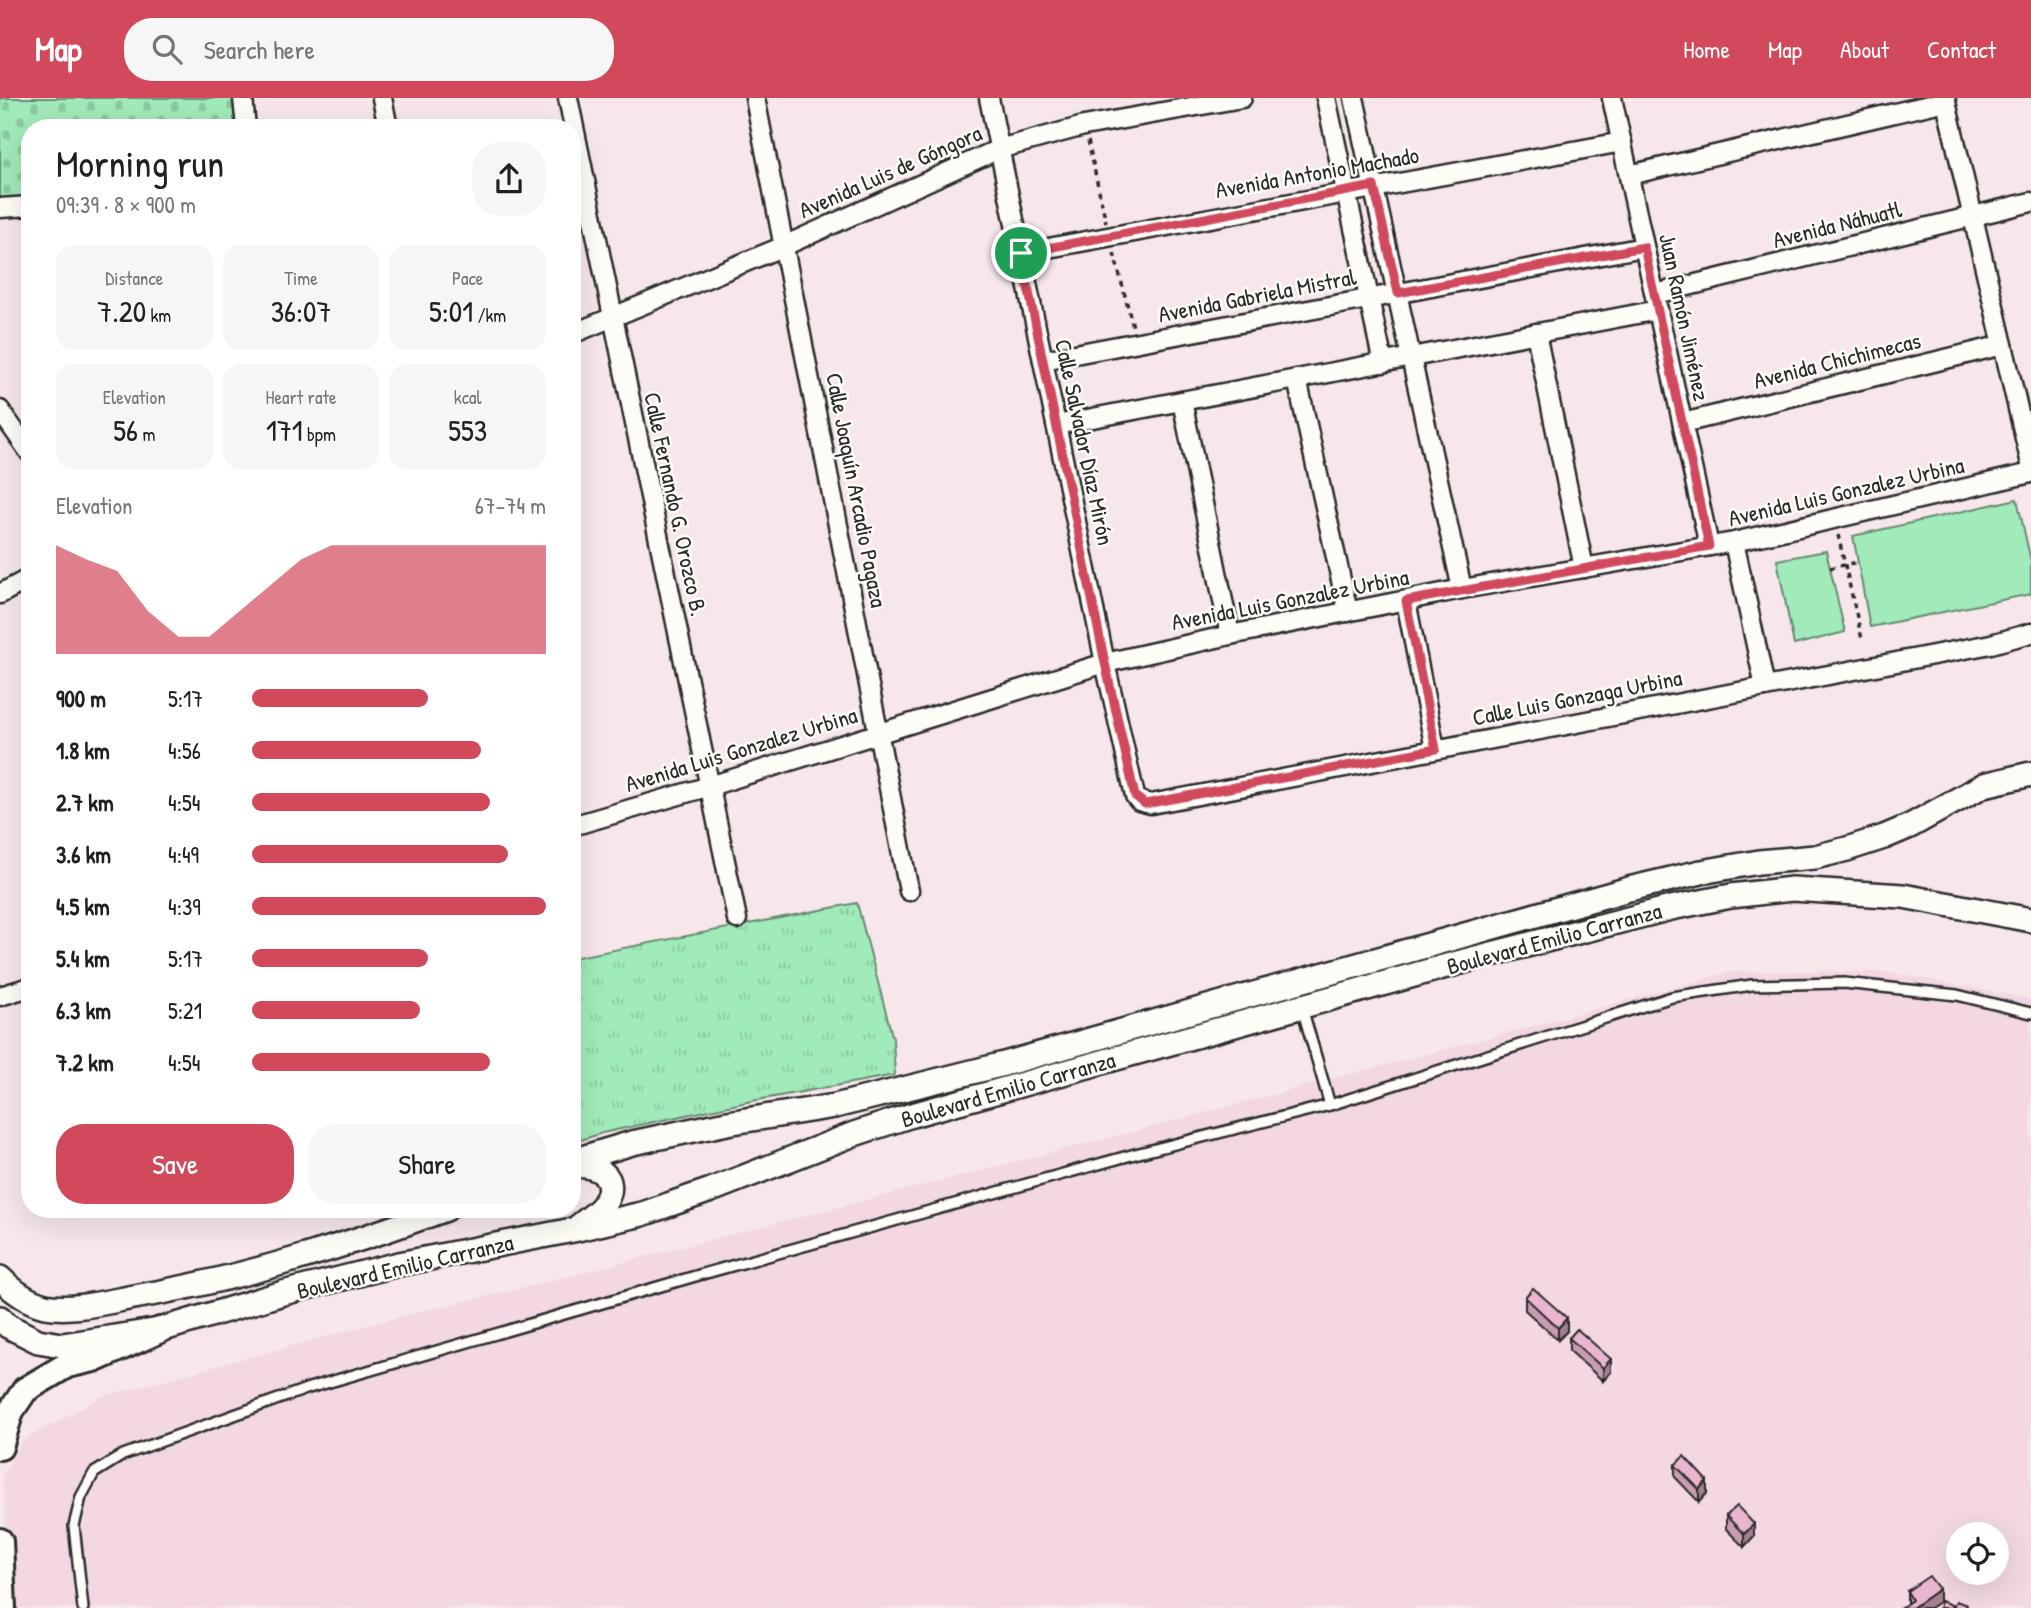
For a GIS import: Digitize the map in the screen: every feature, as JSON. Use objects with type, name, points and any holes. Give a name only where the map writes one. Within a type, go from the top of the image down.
[{"type":"main road","points":[[0,1447],[10,1411],[25,1390],[67,1365],[98,1358],[160,1330]]},
{"type":"main road","points":[[0,1541],[3,1608]]},
{"type":"street","points":[[243,98],[245,119]]},
{"type":"street","points":[[382,98],[386,119]]},
{"type":"street","name":"Calle Fernando G. Orozco B.","points":[[568,98],[572,119]]},
{"type":"street","name":"Calle Joaquín Arcadio Pagaza","points":[[755,98],[909,891]]},
{"type":"street","name":"Calle Salvador Díaz Mirón","points":[[989,98],[1105,663],[1135,796]]},
{"type":"street","name":"Avenida Luis de Góngora","points":[[581,330],[784,246],[999,149],[1084,126],[1242,98]]},
{"type":"street","points":[[1326,98],[1383,363]]},
{"type":"street","points":[[1354,98],[1462,589]]},
{"type":"street","name":"Juan Ramón Jiménez","points":[[1612,98],[1709,546]]},
{"type":"street","points":[[1629,174],[1945,100],[2031,464]]},
{"type":"street","name":"Avenida Antonio Machado","points":[[1021,253],[1622,142]]},
{"type":"street","name":"Calle Fernando G. Orozco B.","points":[[581,162],[737,919]]},
{"type":"street","name":"Avenida Náhuatl","points":[[1056,425],[1536,333],[2031,202]]},
{"type":"street","points":[[0,208],[21,207]]},
{"type":"street","name":"Avenida Gabriela Mistral","points":[[1043,360],[1644,247]]},
{"type":"street","points":[[1536,333],[1584,568]]},
{"type":"street","name":"Avenida Chichimecas","points":[[1683,423],[2003,345]]},
{"type":"street","points":[[1297,379],[1348,612]]},
{"type":"street","points":[[1182,401],[1230,635]]},
{"type":"street","points":[[0,410],[21,440]]},
{"type":"street","name":"Avenida Luis Gonzalez Urbina","points":[[581,823],[1105,663],[1462,589],[1734,542],[2031,473]]},
{"type":"street","points":[[1734,542],[1765,687]]},
{"type":"street","points":[[0,594],[21,583]]},
{"type":"street","points":[[1406,601],[1436,749]]},
{"type":"street","name":"Calle Luis Gonzaga Urbina","points":[[1135,796],[1139,801],[1151,804],[1765,687],[2031,633]]},
{"type":"street","name":"Boulevard Emilio Carranza","points":[[581,1158],[632,1143],[714,1126],[835,1107],[1004,1064],[1629,889],[1701,872],[1759,862],[1815,857],[1847,849],[1901,830],[1984,785],[2031,774]]},
{"type":"street","name":"Boulevard Emilio Carranza","points":[[0,1318],[8,1326],[38,1341],[62,1345],[160,1330],[283,1293],[398,1264],[642,1214],[854,1134],[912,1115],[1302,1006],[1671,908],[1731,896],[1792,889],[1903,896],[2031,920]]},
{"type":"street","points":[[0,996],[21,990]]},
{"type":"street","points":[[573,1230],[602,1207],[610,1187],[606,1175],[599,1169],[581,1165]]},
{"type":"street","name":"Boulevard Emilio Carranza","points":[[5,1283],[43,1305],[61,1307],[144,1296],[226,1279],[302,1258],[420,1218]]},
{"type":"lane","points":[[1296,982],[1330,1105]]},
{"type":"lane","points":[[83,1608],[74,1526],[81,1497],[94,1473],[123,1455],[336,1380],[1121,1157],[1330,1105],[1672,997],[1752,985],[1856,984],[1957,995],[2031,1013]]},
{"type":"path","points":[[1834,520],[1862,639]]},
{"type":"path","points":[[1830,568],[1858,562]]},
{"type":"shaded area","points":[[1729,972],[1888,972],[2031,999],[2031,1608],[12,1608],[2,1476],[22,1441],[101,1397],[413,1313],[522,1288],[1124,1134]]},
{"type":"green space","points":[[0,98],[234,98],[235,119],[21,119],[21,201],[0,203]]},
{"type":"green space","points":[[2017,499],[2031,561],[2031,594],[1870,627],[1853,536]]},
{"type":"green space","points":[[1826,551],[1845,632],[1794,645],[1777,560]]},
{"type":"green space","points":[[857,903],[893,1039],[895,1075],[752,1101],[602,1133],[581,1140],[581,956]]},
{"type":"building","points":[[1533,1288],[1567,1318],[1558,1328],[1525,1297]]},
{"type":"building","points":[[1577,1329],[1611,1359],[1603,1368],[1569,1338]]},
{"type":"building","points":[[1684,1456],[1707,1481],[1699,1489],[1675,1465]]},
{"type":"building","points":[[1737,1506],[1754,1524],[1744,1534],[1726,1516]]},
{"type":"building","points":[[1929,1576],[1939,1589],[1912,1608],[1901,1608],[1912,1600],[1907,1591]]},
{"type":"building","points":[[1941,1601],[1952,1605],[1951,1608],[1939,1608]]},
{"type":"building","points":[[1956,1601],[1967,1605],[1966,1608],[1953,1608]]},
{"type":"route","points":[[1374,186],[1398,293],[1644,247],[1709,546],[1406,601],[1436,749],[1145,804],[1135,796],[1105,663],[1021,253],[1374,186]]}]
